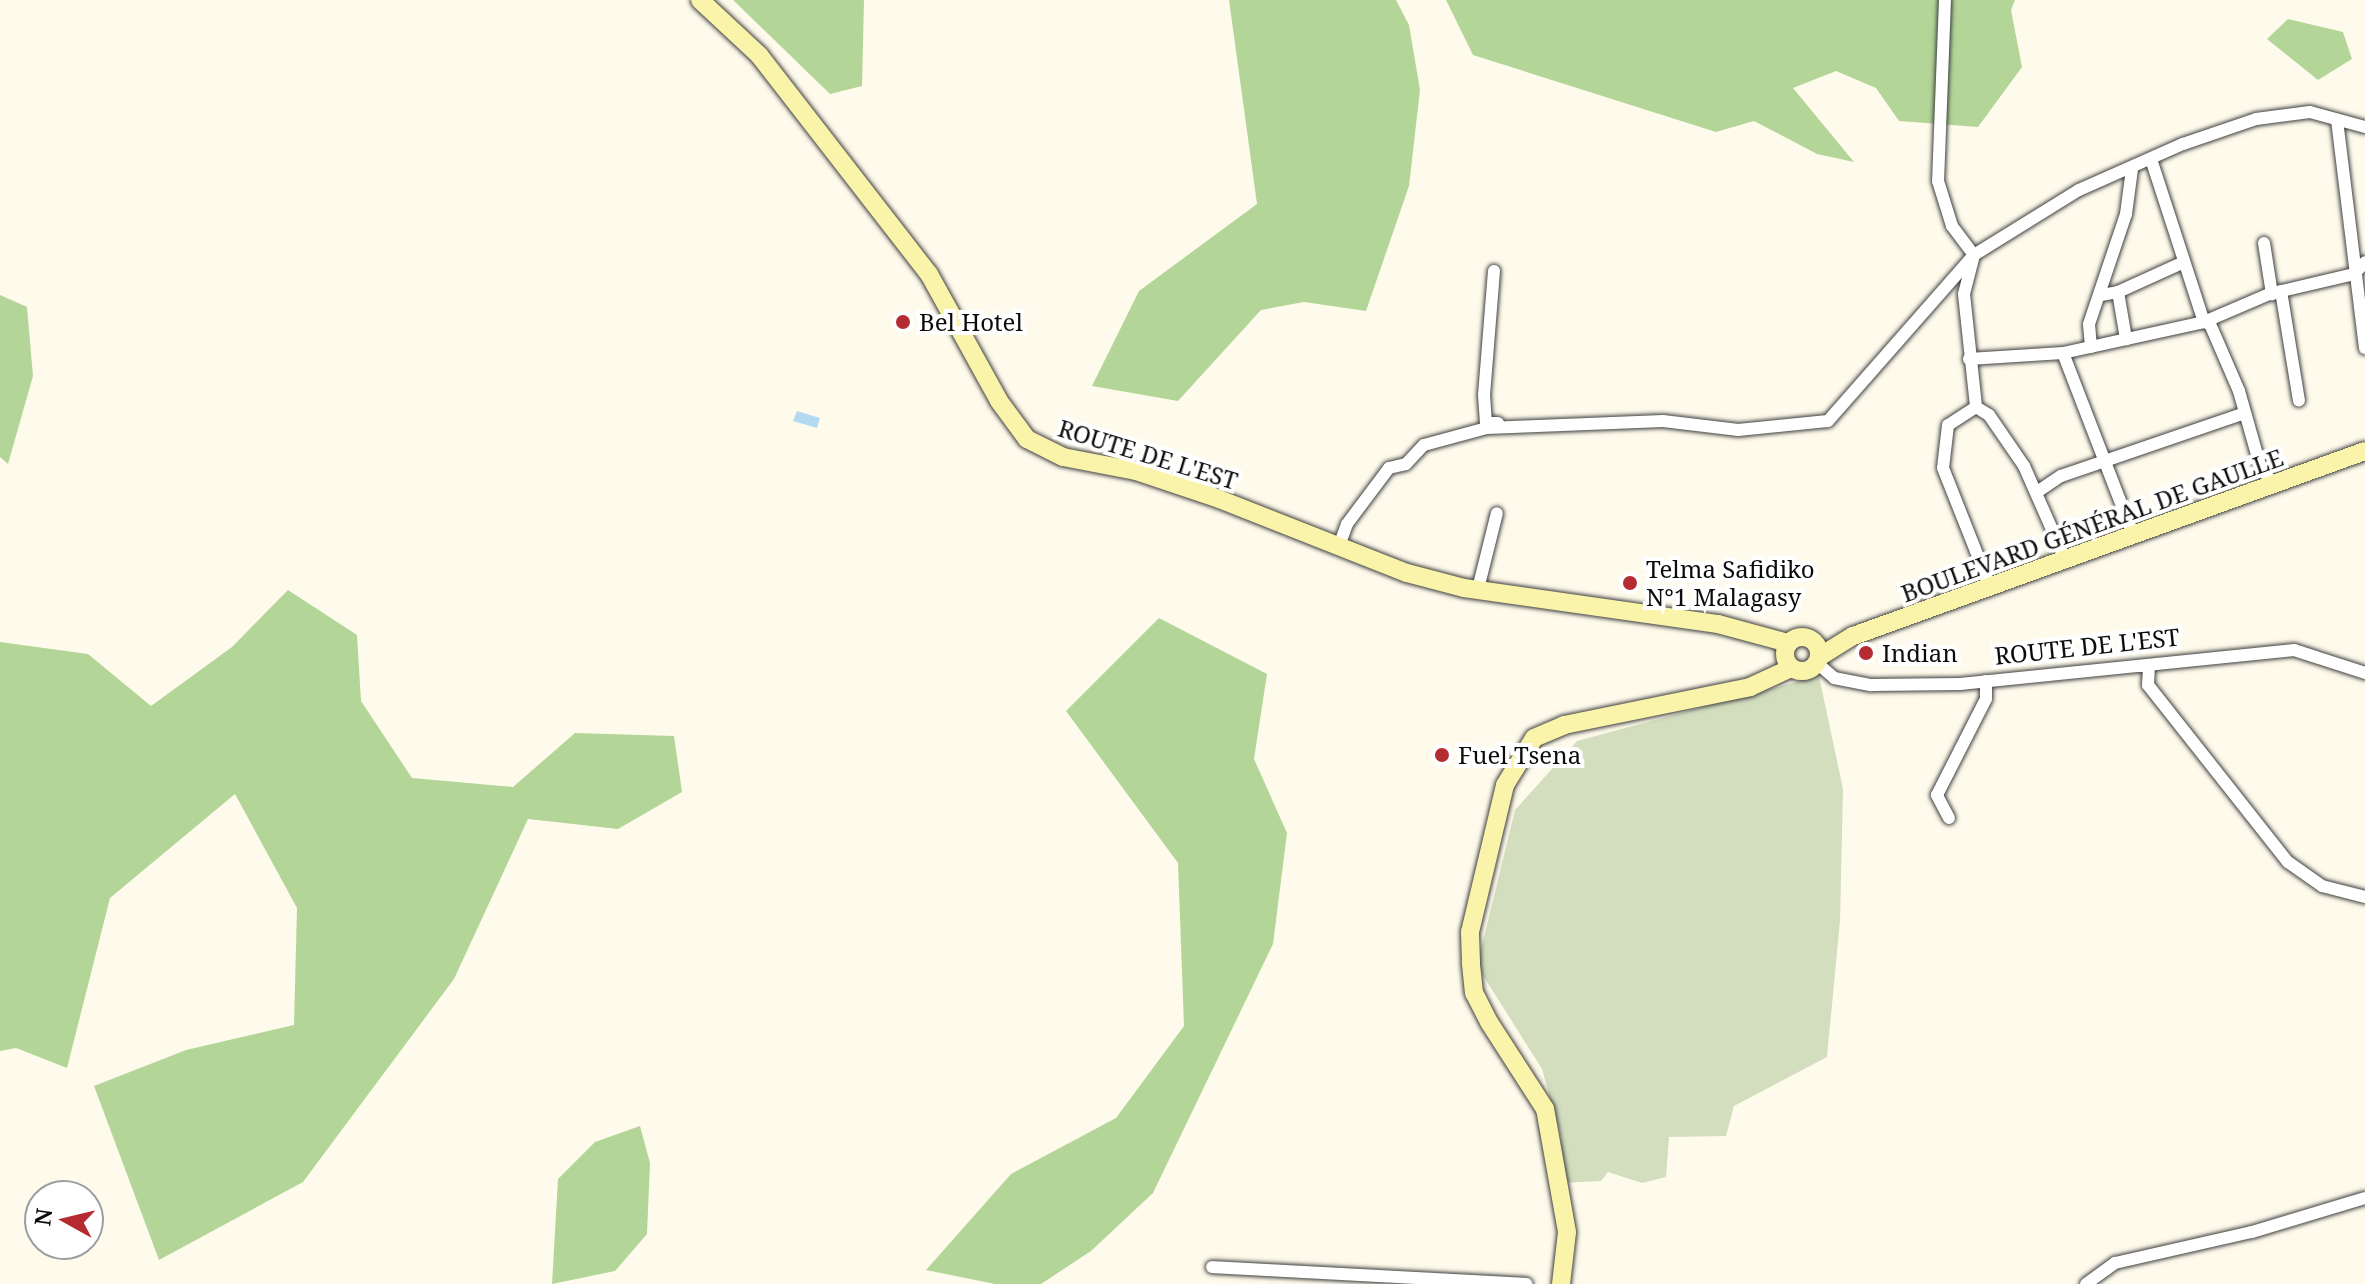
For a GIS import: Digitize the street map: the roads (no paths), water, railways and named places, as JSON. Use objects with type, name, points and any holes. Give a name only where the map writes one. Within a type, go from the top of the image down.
[{"type":"main road","name":"ROUTE DE L'EST","points":[[700,0],[759,55],[929,274],[999,401],[1027,439],[1063,457],[1188,488],[1407,573],[1478,589],[1718,624],[1788,655]]},
{"type":"main road","name":"BOULEVARD GÉNÉRAL DE GAULLE","points":[[1818,660],[1836,643],[2365,451]]},
{"type":"main road","name":"BOULEVARD GÉNÉRAL DE GAULLE","points":[[1809,638],[1836,643]]},
{"type":"main road","points":[[1561,1284],[1567,1232],[1545,1109],[1474,993],[1470,932],[1505,785],[1534,738],[1564,725],[1766,680],[1788,655],[1809,638],[1818,660],[1805,671],[1788,655]]},
{"type":"street","points":[[1945,0],[1938,181],[1952,226],[1974,255]]},
{"type":"street","points":[[1494,271],[1486,423],[1663,421],[1738,430],[1828,421],[1974,255],[2079,190],[2256,119],[2310,112],[2365,127]]},
{"type":"street","points":[[2337,120],[2354,274],[2364,310],[2365,348]]},
{"type":"street","points":[[2151,159],[2204,322]]},
{"type":"street","points":[[2091,347],[2089,324],[2126,214],[2132,169]]},
{"type":"street","points":[[2264,243],[2299,401]]},
{"type":"street","points":[[1974,255],[1964,294],[1976,407]]},
{"type":"street","points":[[2101,295],[2118,292],[2184,262]]},
{"type":"street","points":[[1969,359],[2063,353],[2204,322],[2277,292],[2354,274],[2365,262]]},
{"type":"street","points":[[2118,292],[2126,339]]},
{"type":"street","points":[[2204,322],[2210,324],[2239,391],[2242,414],[2273,485]]},
{"type":"street","points":[[2063,353],[2133,534]]},
{"type":"street","points":[[1976,407],[1989,415],[2037,492],[2065,559]]},
{"type":"street","points":[[1976,407],[1948,425],[1943,468],[1991,589]]},
{"type":"street","points":[[2037,492],[2061,476],[2242,414]]},
{"type":"street","points":[[1339,546],[1347,524],[1389,468],[1406,464],[1424,445],[1513,424]]},
{"type":"street","points":[[1478,589],[1497,513]]},
{"type":"street","name":"ROUTE DE L'EST","points":[[1818,660],[1834,678],[1871,685],[1986,681],[2294,650],[2365,673]]},
{"type":"street","points":[[2123,666],[2149,666],[2148,685],[2288,862],[2322,886],[2365,897]]},
{"type":"street","points":[[1949,818],[1937,795],[1986,699],[1986,681]]},
{"type":"street","points":[[2086,1284],[2115,1263],[2252,1232],[2365,1198]]},
{"type":"street","points":[[1212,1267],[1527,1284]]},
{"type":"water","points":[[797,411],[820,418],[817,428],[793,421]]},
{"type":"place","name":"Bel Hotel","points":[[903,322]]},
{"type":"place","name":"Telma Safidiko N°1 Malagasy","points":[[1630,583]]},
{"type":"place","name":"Indian","points":[[1866,653]]},
{"type":"place","name":"Fuel Tsena","points":[[1442,755]]}]
